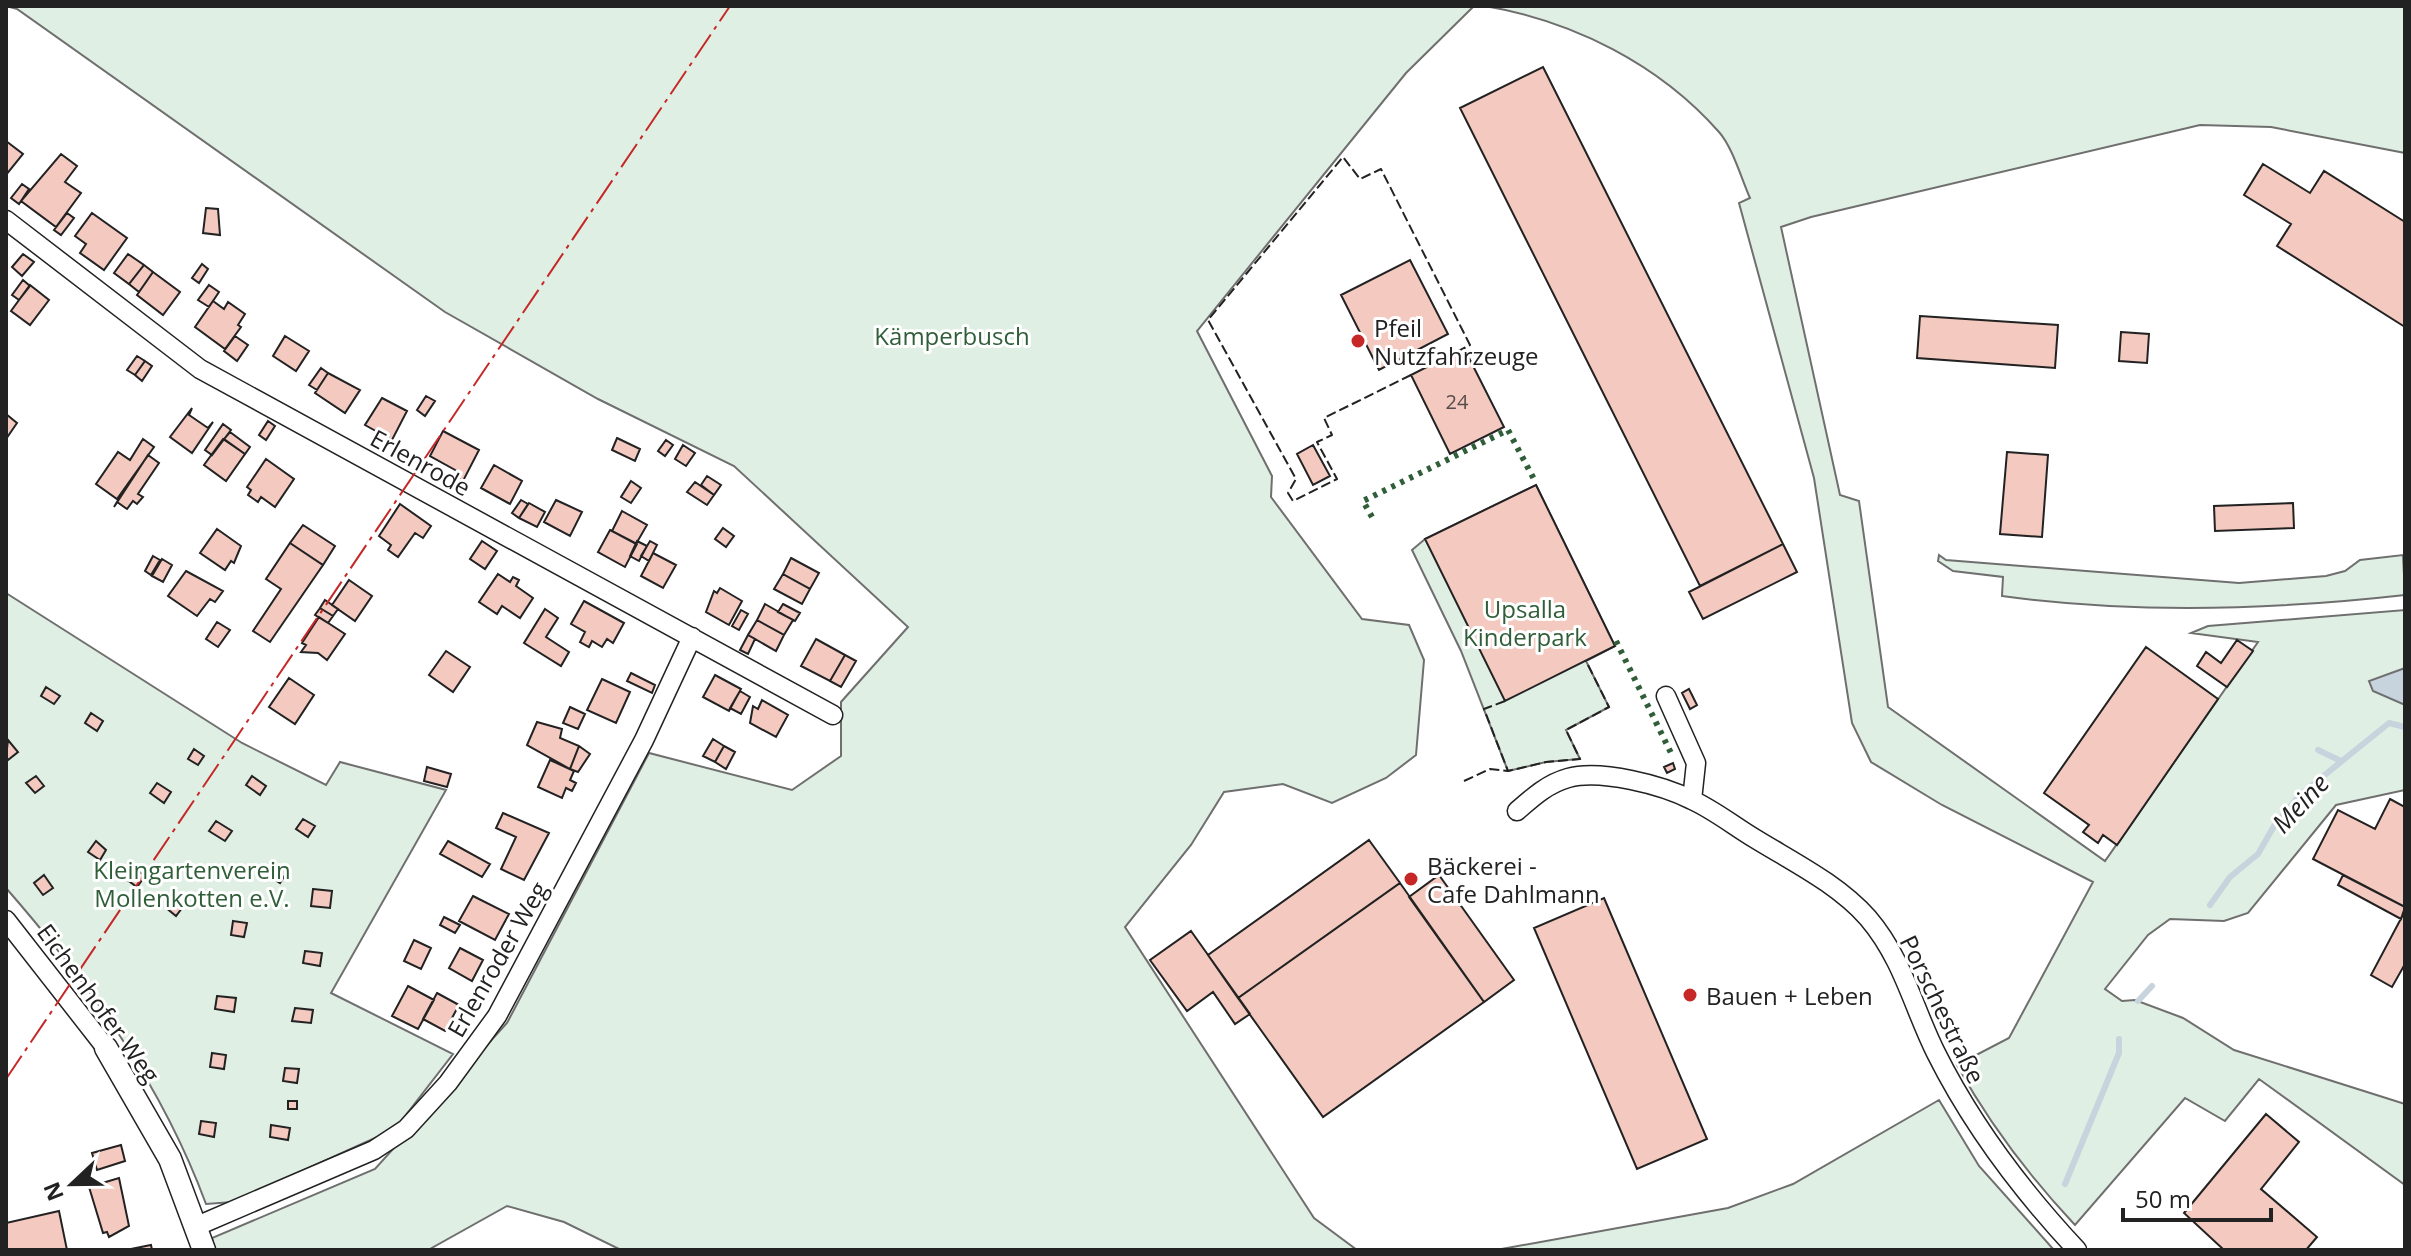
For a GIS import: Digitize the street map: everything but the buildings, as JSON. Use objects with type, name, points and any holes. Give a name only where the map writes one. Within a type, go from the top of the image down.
[{"type":"street","name":"Erlenrode","points":[[6,220],[200,369],[833,715]]},
{"type":"street","name":"Erlenroder Weg","points":[[197,1226],[374,1150],[406,1129],[448,1083],[497,1016],[644,740],[692,637]]},
{"type":"street","points":[[1666,696],[1696,763],[1692,800]]},
{"type":"street","name":"Porschestraße","points":[[1517,811],[1539,791],[1578,777],[1637,781],[1692,800],[1825,881],[1867,917],[1891,948],[1934,1050],[1966,1111],[1991,1149],[2077,1250]]},
{"type":"street","name":"Eichenhofer Weg","points":[[6,920],[106,1048],[144,1108],[197,1226],[204,1250]]},
{"type":"green space","name":"Kämperbusch","points":[[6,6],[1474,6],[1406,73],[1197,331],[1272,476],[1271,497],[1362,619],[1409,625],[1424,660],[1416,755],[1386,778],[1332,803],[1283,784],[1224,792],[1191,845],[1125,927],[1314,1218],[1357,1250],[621,1250],[564,1222],[507,1206],[428,1250],[215,1250],[212,1238],[375,1169],[507,1023],[649,753],[792,790],[841,756],[841,702],[908,627],[734,466],[598,399],[445,312],[17,9]]},
{"type":"green space","points":[[1485,6],[2405,6],[2405,153],[2271,127],[2200,125],[1811,217],[1781,227],[1840,495],[1859,501],[1888,707],[2105,861],[2258,642],[2191,633],[2208,626],[2405,610],[2405,790],[2336,805],[2248,913],[2224,921],[2170,919],[2148,935],[2105,989],[2122,1001],[2135,1000],[2183,1018],[2234,1050],[2405,1104],[2405,1185],[2259,1079],[2225,1121],[2185,1098],[2075,1225],[2026,1169],[1957,1065],[2009,1038],[2093,882],[1942,805],[1871,762],[1852,723],[1814,478],[1739,203],[1750,198],[1724,139],[1670,86],[1612,49],[1550,22]]},
{"type":"green space","name":"Upsalla Kinderpark","points":[[1536,485],[1615,646],[1586,661],[1609,707],[1566,730],[1580,759],[1546,762],[1508,771],[1461,651],[1412,550],[1425,539]]},
{"type":"green space","points":[[1939,555],[1946,560],[2239,583],[2326,576],[2345,571],[2360,560],[2403,555],[2405,595],[2254,607],[2152,608],[2052,602],[2002,596],[2003,577],[1953,571],[1938,561]]},
{"type":"green space","name":"Kleingartenverein Mollenkotten e.V.","points":[[6,593],[242,743],[326,785],[340,762],[446,790],[331,993],[453,1054],[395,1129],[233,1202],[206,1204],[168,1118],[121,1037],[66,961],[6,888]]},
{"type":"green space","points":[[1939,1100],[1979,1166],[2054,1250],[1496,1250],[1728,1208],[1793,1184]]},
{"type":"shaded area","points":[[2405,668],[2405,705],[2373,691],[2369,681]]},
{"type":"waterway","name":"Meine","points":[[2210,905],[2230,877],[2258,854],[2274,826],[2300,795],[2389,723],[2405,727]]},
{"type":"waterway","points":[[2318,750],[2341,761]]},
{"type":"waterway","name":"Meine","points":[[2138,1001],[2152,986]]},
{"type":"waterway","name":"Meine","points":[[2065,1184],[2119,1053],[2119,1039]]},
{"type":"hedge","points":[[1372,517],[1363,501],[1508,430],[1536,483]]},
{"type":"hedge","points":[[1616,641],[1672,755]]},
{"type":"fence","points":[[1411,375],[1324,418],[1332,435],[1317,442],[1337,479],[1293,501],[1288,493],[1296,479],[1208,320],[1343,157],[1360,179],[1381,169],[1470,345],[1464,348]]},
{"type":"fence","points":[[1505,701],[1484,709],[1508,771],[1546,762],[1580,759],[1566,730],[1609,707],[1586,661]]},
{"type":"fence","points":[[1464,781],[1490,769],[1508,771]]},
{"type":"power","points":[[6,1079],[730,6]]},
{"type":"place","name":"Pfeil Nutzfahrzeuge","points":[[1358,341]]},
{"type":"place","name":"Bäckerei - Cafe Dahlmann","points":[[1411,879]]},
{"type":"place","name":"Bauen + Leben","points":[[1690,995]]}]
